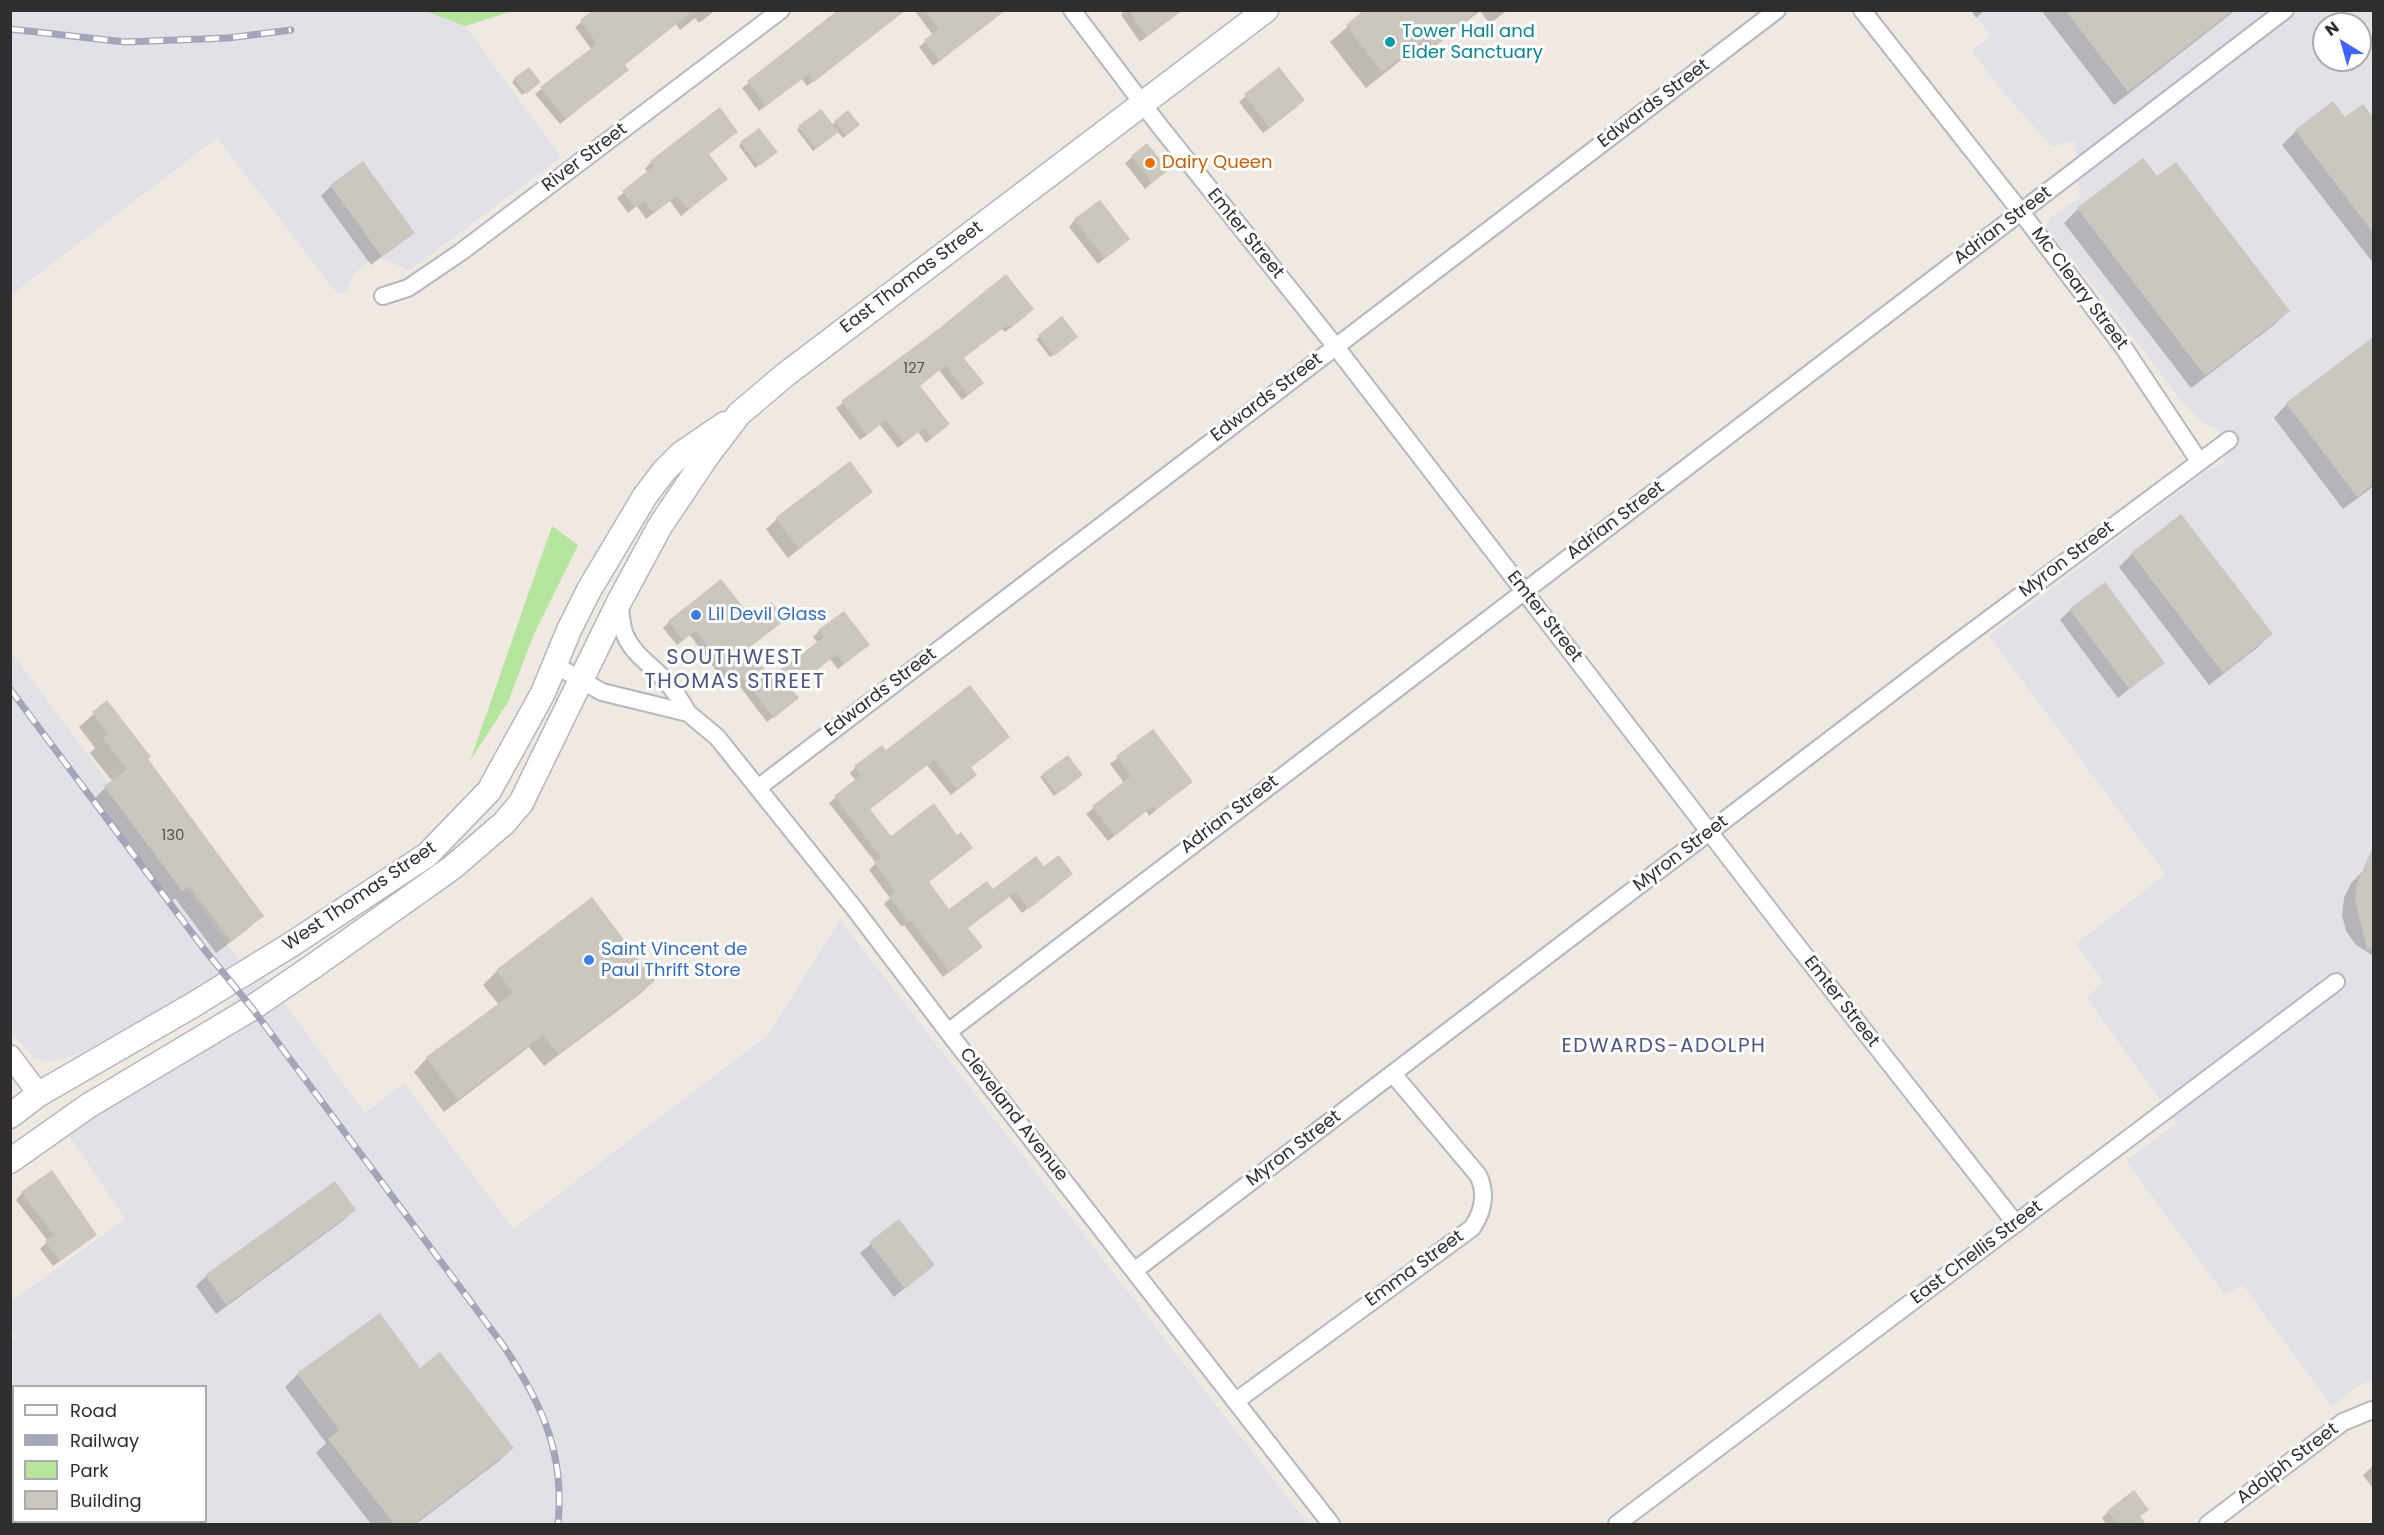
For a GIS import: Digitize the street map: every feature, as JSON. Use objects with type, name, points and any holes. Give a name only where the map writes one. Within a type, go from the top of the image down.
[{"type":"main road","name":"East Thomas Street","points":[[619,602],[660,526],[707,456],[739,414],[785,375],[1266,10]]},
{"type":"main road","name":"West Thomas Street","points":[[10,1116],[39,1094],[203,1000],[427,855],[489,791],[543,693],[592,584],[629,520],[655,482],[671,463],[690,447],[739,414]]},
{"type":"main road","name":"West Thomas Street","points":[[10,1161],[96,1101],[252,1008],[453,867],[504,823],[521,803],[619,602]]},
{"type":"main road","points":[[10,1153],[45,1121],[47,1114],[39,1094]]},
{"type":"street","name":"River Street","points":[[383,296],[408,288],[461,252],[781,10]]},
{"type":"street","name":"Emter Street","points":[[1072,10],[2016,1224]]},
{"type":"street","name":"Edwards Street","points":[[759,787],[1777,10]]},
{"type":"street","name":"Mc Cleary Street","points":[[1862,10],[2021,212],[2124,348],[2199,461]]},
{"type":"street","name":"Adrian Street","points":[[948,1032],[2285,10]]},
{"type":"street","name":"Myron Street","points":[[1134,1270],[2229,440]]},
{"type":"street","name":"Cleveland Avenue","points":[[619,602],[625,634],[630,643],[646,663],[663,677],[682,701],[688,713],[717,737],[759,787],[1331,1524]]},
{"type":"street","name":"Cleveland Avenue","points":[[555,665],[602,692],[688,713]]},
{"type":"street","name":"East Chellis Street","points":[[1617,1524],[2336,982]]},
{"type":"street","points":[[10,1056],[39,1094]]},
{"type":"street","name":"Emma Street","points":[[1236,1401],[1472,1228],[1479,1218],[1484,1192],[1478,1175],[1393,1074]]},
{"type":"street","name":"Adolph Street","points":[[2208,1524],[2343,1422],[2372,1410]]},
{"type":"shaded area","points":[[11,11],[425,11],[465,26],[561,157],[414,267],[408,270],[384,259],[369,261],[354,274],[346,293],[337,293],[217,138],[11,295]]},
{"type":"shaded area","points":[[1971,11],[2373,11],[2374,1378],[2353,1389],[2332,1407],[2243,1285],[2225,1295],[2126,1161],[2177,1123],[2086,997],[2104,983],[2076,944],[2166,874],[1989,636],[2205,472],[2225,462],[2219,429],[2202,422],[2182,402],[2104,298],[2046,228],[2051,217],[2080,197],[2075,141],[2052,147],[1999,87],[1972,51],[1991,35]]},
{"type":"shaded area","points":[[10,650],[242,964],[199,992],[80,1053],[56,1061],[44,1061],[33,1057],[11,1032]]},
{"type":"shaded area","points":[[840,920],[1308,1524],[11,1524],[10,1341],[16,1337],[11,1329],[11,1302],[125,1219],[68,1134],[264,976],[365,1113],[404,1083],[513,1229],[768,1035]]},
{"type":"green space","points":[[425,10],[513,11],[465,26]]},
{"type":"green space","points":[[552,526],[578,545],[534,634],[508,702],[470,761]]},
{"type":"building","points":[[593,10],[694,10],[625,65],[629,70],[566,119],[540,87],[597,44],[580,20]]},
{"type":"building","points":[[838,10],[906,10],[814,82],[808,74],[766,106],[747,81]]},
{"type":"building","points":[[924,10],[1006,10],[940,61],[924,40],[939,29]]},
{"type":"building","points":[[1128,10],[1183,10],[1147,37]]},
{"type":"building","name":"Tower Hall and Elder Sanctuary","points":[[1364,10],[1478,10],[1433,46],[1427,38],[1382,72],[1346,25]]},
{"type":"building","points":[[2065,10],[2234,10],[2128,92]]},
{"type":"building","points":[[529,67],[541,82],[526,94],[514,78]]},
{"type":"building","points":[[1279,67],[1305,100],[1270,128],[1244,94]]},
{"type":"building","points":[[2333,101],[2345,117],[2363,104],[2373,117],[2373,233],[2295,130]]},
{"type":"building","points":[[720,107],[738,132],[709,154],[728,179],[688,210],[677,196],[654,213],[644,201],[635,207],[622,191],[654,166],[650,161]]},
{"type":"building","points":[[821,109],[839,132],[816,149],[798,126]]},
{"type":"building","points":[[848,110],[860,125],[846,136],[834,121]]},
{"type":"building","points":[[759,128],[778,152],[759,166],[740,142]]},
{"type":"building","name":"Dairy Queen","points":[[1147,143],[1169,170],[1152,183],[1131,156]]},
{"type":"building","points":[[2143,158],[2157,176],[2176,162],[2290,311],[2205,376],[2077,208]]},
{"type":"building","points":[[363,161],[415,233],[382,257],[330,185]]},
{"type":"building","points":[[1100,200],[1130,239],[1105,259],[1074,219]]},
{"type":"building","points":[[1006,274],[1034,309],[1011,328],[1008,324],[964,358],[984,383],[968,395],[946,365],[920,386],[950,424],[932,438],[924,428],[904,443],[886,420],[867,435],[841,401],[937,330]]},
{"type":"building","points":[[1062,316],[1078,337],[1054,356],[1038,335]]},
{"type":"building","points":[[2373,337],[2373,484],[2357,497],[2286,403]]},
{"type":"building","points":[[850,461],[873,492],[799,549],[775,518]]},
{"type":"building","points":[[2181,514],[2273,634],[2223,673],[2131,553]]},
{"type":"building","points":[[721,579],[752,618],[772,602],[785,620],[749,648],[768,674],[772,676],[824,637],[818,630],[844,611],[870,645],[844,664],[837,654],[792,690],[799,698],[774,718],[737,670],[730,676],[696,630],[683,640],[668,621]]},
{"type":"building","points":[[2105,582],[2165,663],[2129,689],[2069,609]]},
{"type":"building","points":[[970,685],[1010,737],[971,767],[977,775],[958,790],[934,760],[870,809],[891,836],[934,803],[957,835],[961,832],[973,848],[929,882],[949,909],[987,881],[993,889],[1036,856],[1044,866],[1059,855],[1073,874],[1029,909],[1016,892],[968,928],[983,947],[950,972],[911,921],[909,922],[889,897],[895,892],[874,863],[881,857],[834,796],[861,775],[854,766],[882,745],[886,750]]},
{"type":"building","points":[[107,700],[151,757],[148,759],[264,916],[231,941],[189,886],[182,891],[104,786],[127,769],[103,738],[108,734],[92,712]]},
{"type":"building","points":[[1153,729],[1193,782],[1156,810],[1153,806],[1115,836],[1092,806],[1131,776],[1116,756]]},
{"type":"building","points":[[1068,755],[1083,775],[1057,794],[1042,774]]},
{"type":"building","points":[[2373,847],[2373,948],[2367,949],[2355,901],[2357,883]]},
{"type":"building","points":[[592,897],[655,981],[558,1054],[543,1035],[458,1099],[426,1057],[513,993],[496,970]]},
{"type":"building","points":[[52,1170],[97,1235],[60,1261],[45,1241],[54,1235],[21,1192]]},
{"type":"building","points":[[335,1181],[356,1210],[226,1305],[205,1275]]},
{"type":"building","points":[[899,1219],[935,1265],[905,1289],[869,1242]]},
{"type":"building","points":[[380,1313],[420,1368],[440,1352],[514,1448],[414,1524],[394,1524],[328,1439],[339,1430],[297,1373]]},
{"type":"building","points":[[2134,1490],[2149,1510],[2140,1516],[2146,1524],[2118,1524],[2107,1511]]},
{"type":"railway","points":[[10,29],[125,42],[228,38],[291,30]]},
{"type":"railway","points":[[10,689],[204,949],[252,1008],[503,1345],[529,1388],[548,1430],[558,1474],[558,1524]]},
{"type":"place","name":"Tower Hall and Elder Sanctuary","points":[[1390,42]]},
{"type":"place","name":"Dairy Queen","points":[[1150,163]]},
{"type":"place","name":"Lil Devil Glass","points":[[696,615]]},
{"type":"place","name":"Saint Vincent de Paul Thrift Store","points":[[589,960]]},
{"type":"district","name":"SOUTHWEST THOMAS STREET","points":[[735,671]]},
{"type":"district","name":"EDWARDS-ADOLPH","points":[[1664,1047]]}]
